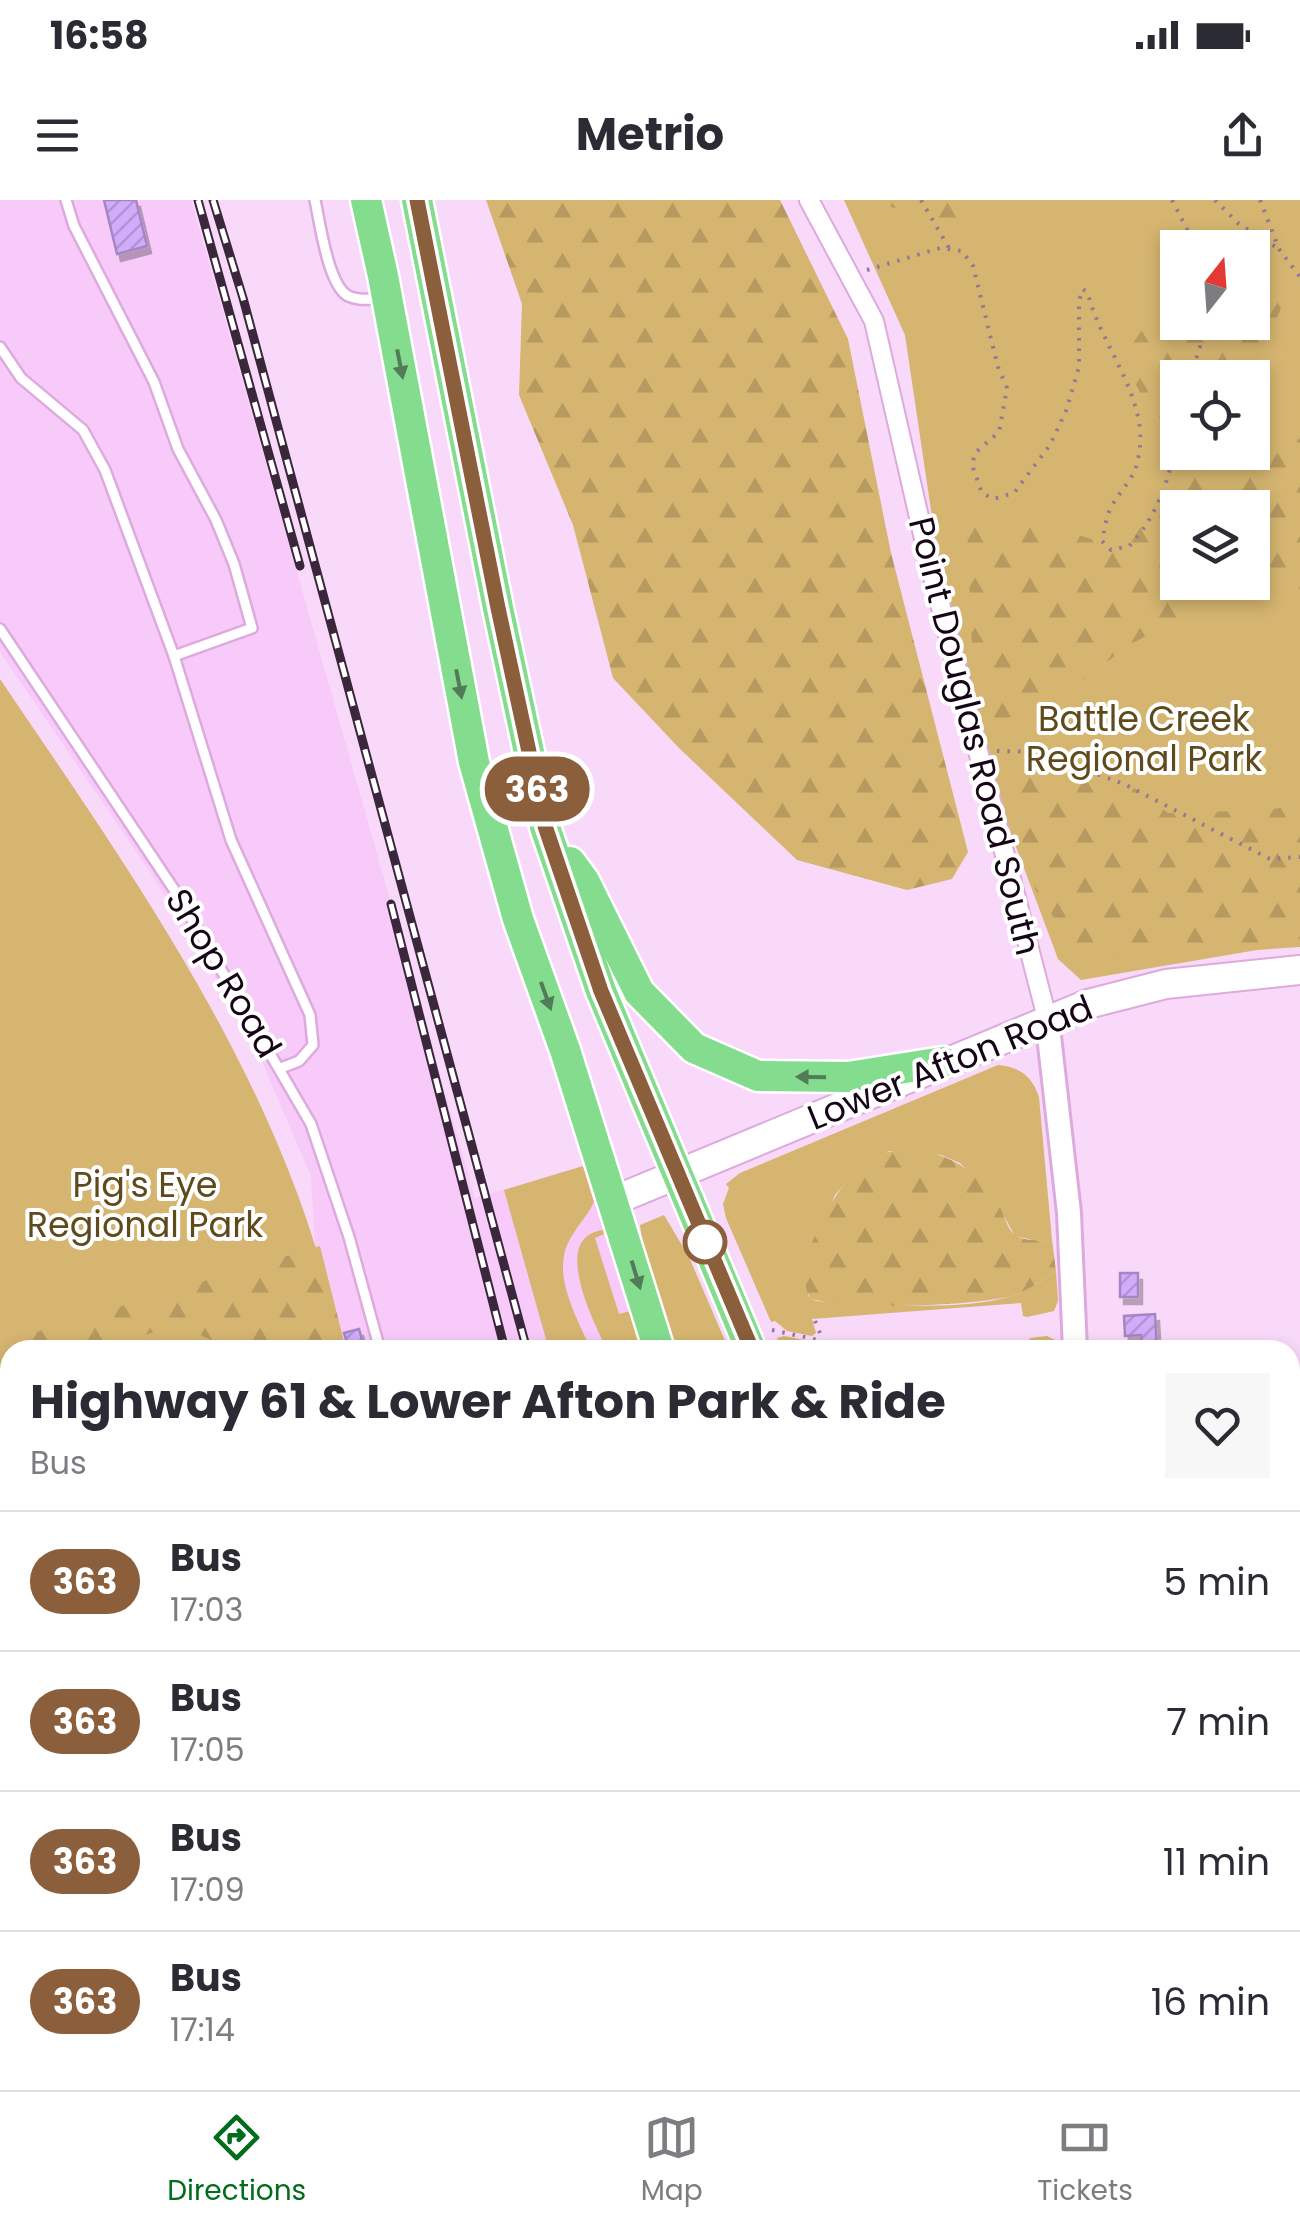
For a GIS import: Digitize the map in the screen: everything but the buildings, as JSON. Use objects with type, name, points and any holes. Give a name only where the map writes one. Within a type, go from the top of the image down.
[{"type":"highway","points":[[366,200],[474,762],[518,919],[565,1050],[656,1340]]},
{"type":"highway","points":[[417,200],[545,826],[601,991],[676,1177],[762,1340]]},
{"type":"highway","points":[[545,826],[584,881],[639,992],[694,1048],[758,1076],[848,1077],[942,1062]]},
{"type":"main road","name":"Lower Afton Road","points":[[613,1201],[1088,1004],[1166,984],[1300,970]]},
{"type":"street","name":"Point Douglas Road South","points":[[809,200],[874,321],[977,751],[1047,1018],[1069,1213],[1075,1340]]},
{"type":"lane","points":[[66,200],[74,226],[154,382],[178,449],[216,520],[234,564],[252,628],[174,656]]},
{"type":"lane","points":[[315,200],[334,280],[345,295],[388,299]]},
{"type":"lane","points":[[0,347],[22,378],[83,430],[105,470],[174,656],[231,840],[310,1016],[313,1045],[299,1061],[281,1068]]},
{"type":"lane","name":"Shop Road","points":[[0,629],[168,880],[311,1124],[329,1172],[377,1340]]},
{"type":"path","points":[[921,200],[949,248]]},
{"type":"path","points":[[1172,200],[1187,230]]},
{"type":"path","points":[[1215,200],[1239,224],[1279,249]]},
{"type":"path","points":[[1260,200],[1279,249],[1300,277]]},
{"type":"path","points":[[850,275],[949,248],[962,251],[973,266],[998,367],[1007,388],[999,432],[976,454],[972,466],[982,493],[997,500],[1014,493],[1054,438],[1080,367],[1079,301],[1083,289],[1138,412],[1141,427],[1136,468],[1108,515],[1102,541],[1111,550],[1129,546],[1154,514],[1169,470]]},
{"type":"path","points":[[977,751],[1036,752],[1124,784],[1270,859],[1300,858]]},
{"type":"path","points":[[815,1321],[822,1340]]},
{"type":"shaded area","points":[[0,200],[191,200],[475,1198],[583,1166],[640,1340],[342,1340],[315,1247],[311,1176],[251,1036],[152,875],[0,652]]},
{"type":"green space","points":[[486,200],[780,200],[848,339],[891,553],[968,852],[952,879],[907,890],[797,860],[679,748],[613,678],[573,525],[519,395],[522,304]]},
{"type":"green space","name":"Battle Creek Regional Park","points":[[844,200],[1300,200],[1300,947],[1257,950],[1081,980],[1058,959],[958,692],[905,335]]},
{"type":"green space","points":[[866,200],[965,200],[956,225]]},
{"type":"green space","points":[[1270,290],[1283,304],[1270,332]]},
{"type":"green space","points":[[1142,330],[1160,336],[1160,340],[1266,340],[1264,360],[1160,360],[1160,419],[1142,396],[1122,359]]},
{"type":"green space","points":[[1300,438],[1300,589],[1270,587],[1270,490],[1160,490],[1160,600],[1223,600],[1196,609],[1129,645],[1050,706],[992,722],[972,647],[967,529],[1014,521],[1091,539],[1130,522],[1156,490],[1160,470],[1270,470],[1270,452]]},
{"type":"green space","name":"Pig's Eye Regional Park","points":[[0,679],[165,929],[239,1061],[299,1198],[342,1340],[0,1340]]},
{"type":"green space","points":[[1038,758],[1134,788],[1168,813],[1300,805],[1300,939],[1188,952],[1078,954],[1036,891],[1005,780]]},
{"type":"green space","points":[[998,1065],[1024,1074],[1039,1097],[1052,1240],[1015,1236],[992,1195],[960,1163],[941,1155],[889,1151],[861,1166],[835,1195],[812,1250],[808,1296],[816,1301],[872,1304],[972,1304],[1015,1295],[1056,1271],[1058,1301],[1054,1311],[1027,1317],[1023,1316],[1021,1303],[812,1319],[816,1333],[812,1336],[787,1331],[771,1322],[726,1218],[726,1184],[740,1173]]},
{"type":"green space","points":[[904,1150],[947,1158],[971,1173],[992,1194],[1014,1234],[1052,1240],[1056,1271],[1015,1295],[973,1302],[879,1306],[810,1298],[805,1283],[811,1245],[843,1186],[875,1156]]},
{"type":"green space","points":[[583,1166],[594,1202],[568,1243],[563,1270],[569,1298],[587,1340],[546,1340],[504,1190]]},
{"type":"green space","points":[[664,1215],[689,1257],[725,1340],[671,1340],[644,1255],[640,1225]]},
{"type":"green space","points":[[603,1230],[604,1234],[595,1238],[619,1314],[630,1311],[640,1340],[603,1340],[586,1302],[577,1264],[579,1248],[587,1236]]},
{"type":"green space","points":[[320,1246],[344,1340],[211,1340],[196,1333],[167,1329],[125,1340],[10,1340]]},
{"type":"green space","points":[[1047,1336],[1055,1340],[1029,1340]]},
{"type":"railway","points":[[198,200],[300,566]]},
{"type":"railway","points":[[213,200],[243,298],[524,1340]]},
{"type":"railway","points":[[391,904],[502,1340]]},
{"type":"bus line","name":"363","points":[[417,200],[545,826],[601,991],[748,1340]]}]
